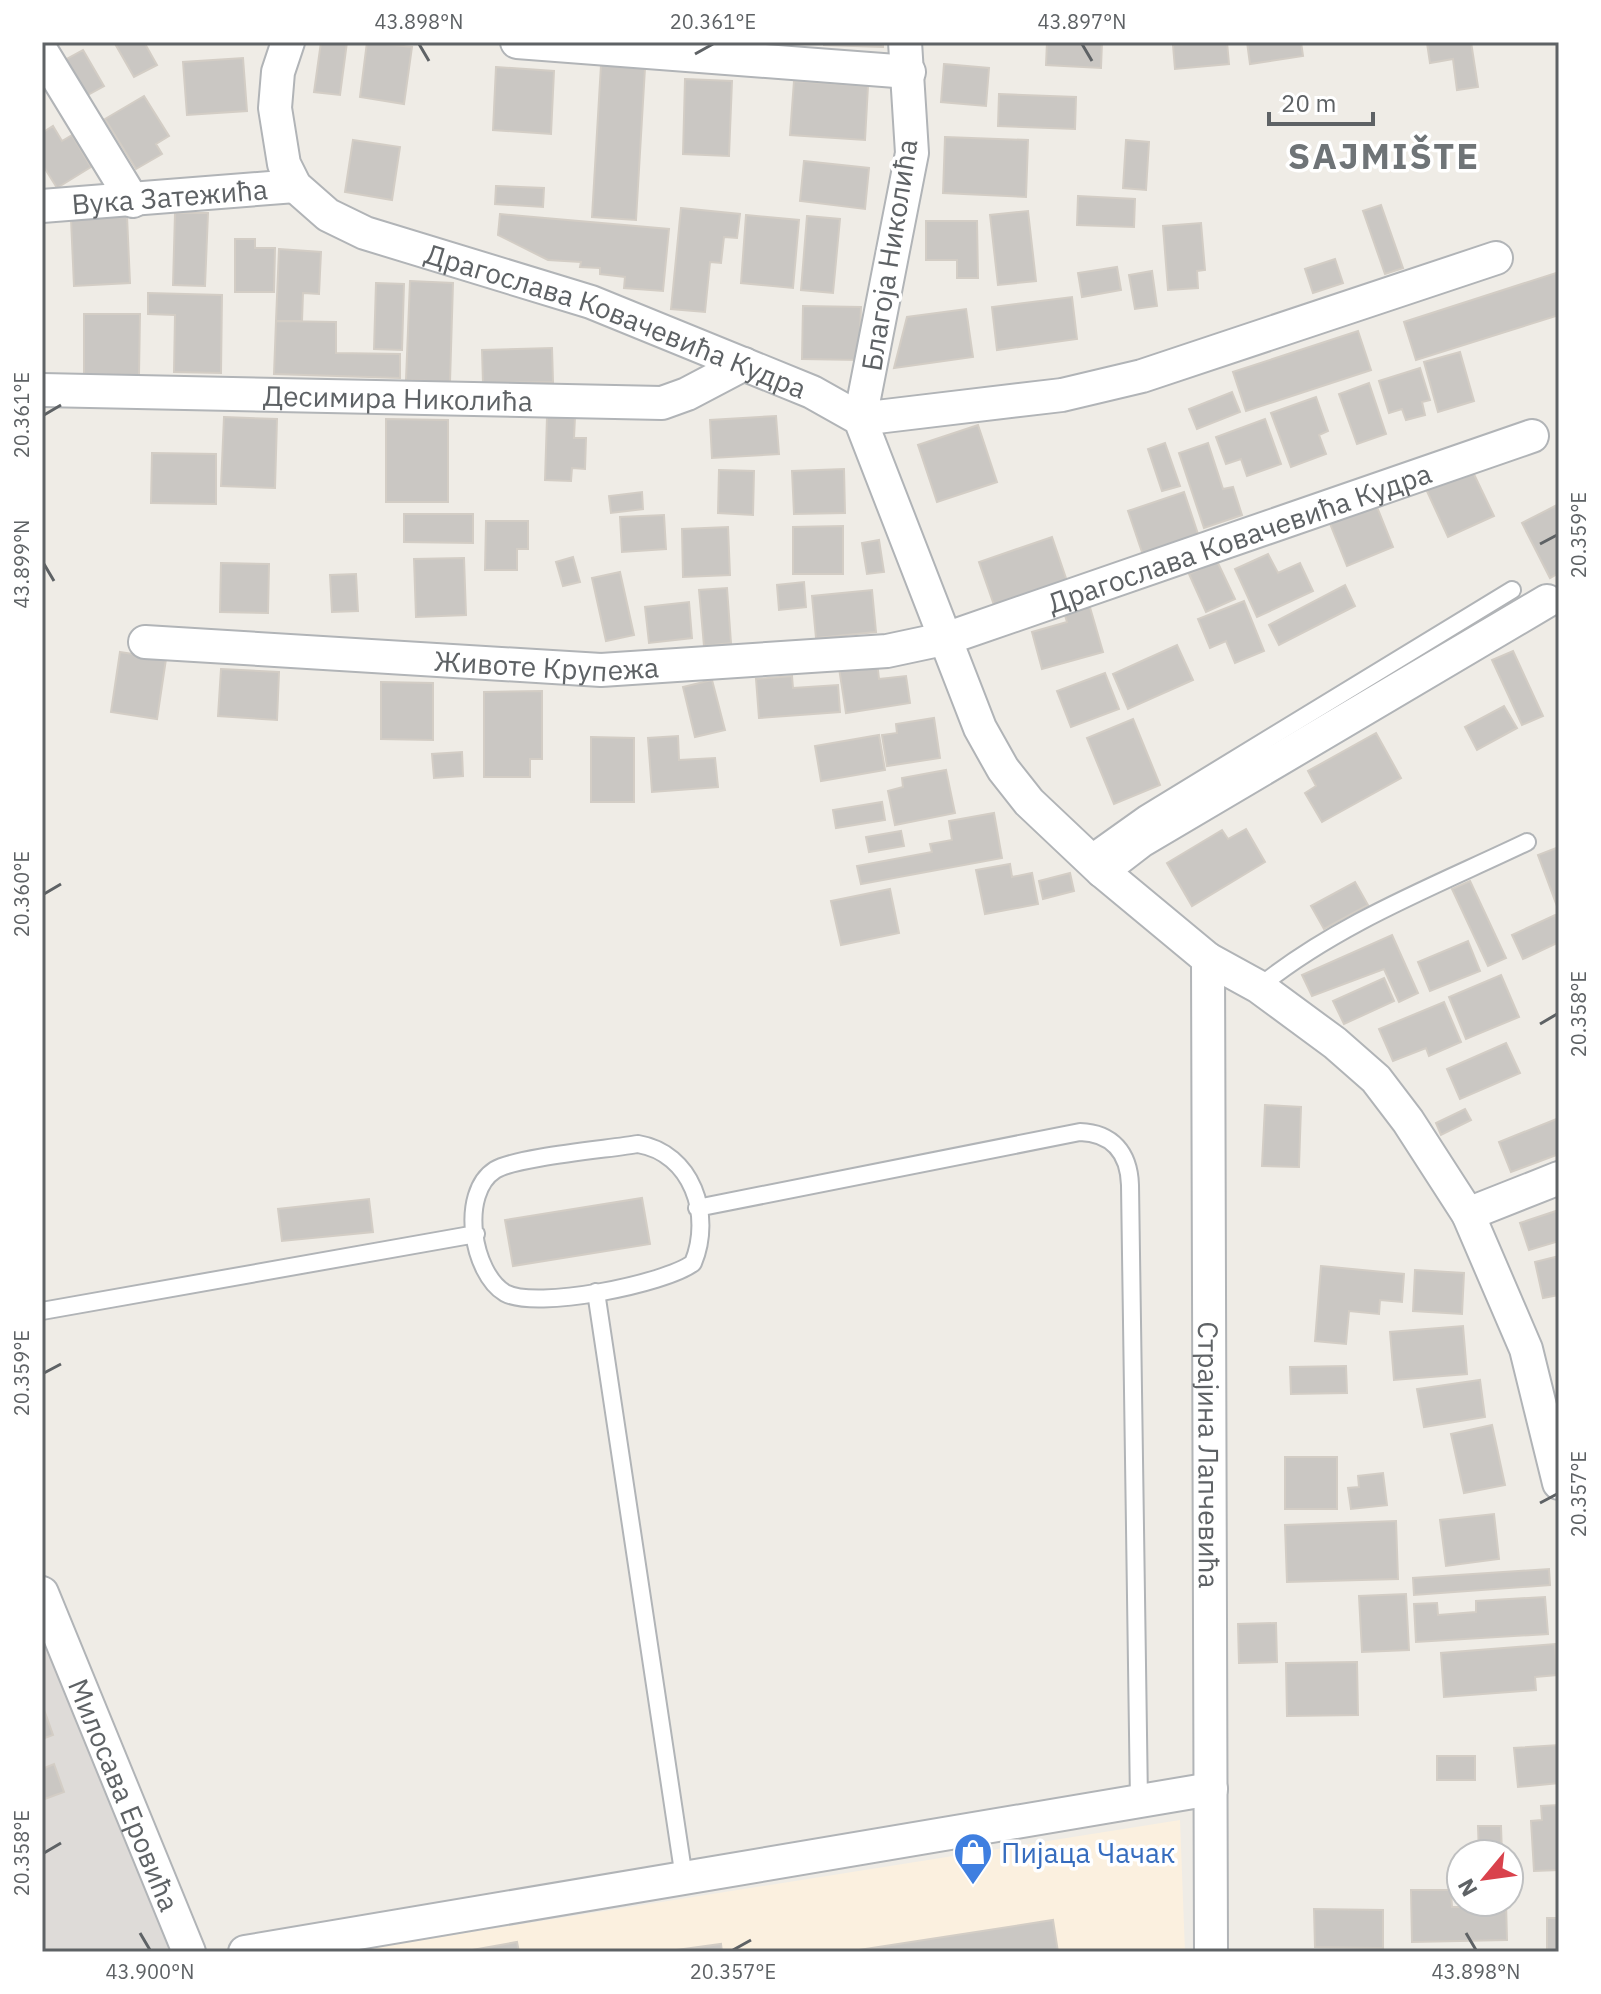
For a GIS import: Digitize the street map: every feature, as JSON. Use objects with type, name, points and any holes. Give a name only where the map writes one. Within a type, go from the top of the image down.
[{"type":"street","name":"Драгослава Ковачевића Кудра","points":[[288,42],[278,72],[275,108],[284,164],[295,186],[328,215],[365,233],[591,302],[812,392],[860,419]]},
{"type":"street","points":[[517,42],[907,57]]},
{"type":"street","points":[[42,52],[133,201]]},
{"type":"street","name":"Благоја Николића","points":[[860,419],[912,153],[907,57]]},
{"type":"street","name":"Вука Затежића","points":[[42,206],[295,186]]},
{"type":"street","points":[[1496,258],[1142,376],[1062,395],[860,419],[948,638],[980,728],[1003,769],[1029,802],[1094,864],[1208,959],[1259,987],[1335,1043],[1376,1079],[1408,1121],[1468,1214],[1526,1349],[1559,1483]]},
{"type":"street","name":"Десимира Николића","points":[[42,390],[662,403],[687,394],[744,364]]},
{"type":"street","name":"Драгослава Ковачевића Кудра","points":[[948,638],[1532,436]]},
{"type":"street","points":[[1094,864],[1141,841],[1547,601]]},
{"type":"street","name":"Животе Крупежа","points":[[145,642],[601,670],[887,651],[948,638]]},
{"type":"street","name":"Страјина Лапчевића","points":[[1208,959],[1211,1952]]},
{"type":"street","points":[[1468,1214],[1559,1178]]},
{"type":"street","name":"Милосава Еровића","points":[[42,1593],[189,1952]]},
{"type":"street","points":[[245,1952],[1211,1789]]},
{"type":"lane","points":[[1094,864],[1145,814],[1512,590]]},
{"type":"lane","points":[[1259,987],[1300,953],[1336,933],[1527,842]]},
{"type":"lane","points":[[697,1208],[1080,1132],[1105,1136],[1125,1156],[1130,1185],[1139,1802]]},
{"type":"lane","points":[[638,1144],[655,1147],[678,1162],[691,1178],[702,1233],[693,1263],[669,1278],[532,1300],[507,1294],[485,1273],[476,1234],[474,1196],[487,1176],[496,1169],[638,1144]]},
{"type":"lane","points":[[42,1311],[476,1234]]},
{"type":"lane","points":[[596,1292],[684,1878]]},
{"type":"shaded area","points":[[42,1636],[175,1952],[42,1952]]},
{"type":"shaded area","name":"Пијаца Чачак","points":[[1180,1820],[1185,1952],[346,1952]]},
{"type":"building","points":[[114,42],[144,42],[157,65],[134,77]]},
{"type":"building","points":[[321,42],[347,42],[340,95],[314,92]]},
{"type":"building","points":[[367,42],[412,47],[404,104],[360,97]]},
{"type":"building","points":[[824,42],[883,42],[883,47],[824,45]]},
{"type":"building","points":[[1047,42],[1102,42],[1101,68],[1046,65]]},
{"type":"building","points":[[1227,42],[1229,64],[1175,69],[1173,45]]},
{"type":"building","points":[[1247,42],[1301,42],[1303,56],[1250,64]]},
{"type":"building","points":[[1471,42],[1478,87],[1457,90],[1453,59],[1430,63],[1427,43]]},
{"type":"building","points":[[83,50],[104,86],[86,96],[65,60]]},
{"type":"building","points":[[243,58],[247,111],[187,115],[183,62]]},
{"type":"building","points":[[944,64],[989,68],[986,106],[941,102]]},
{"type":"building","points":[[601,65],[645,68],[636,220],[592,217]]},
{"type":"building","points":[[496,67],[554,71],[551,134],[493,130]]},
{"type":"building","points":[[685,79],[732,81],[729,156],[683,154]]},
{"type":"building","points":[[794,81],[868,86],[865,140],[790,135]]},
{"type":"building","points":[[999,94],[1076,97],[1075,129],[998,126]]},
{"type":"building","points":[[144,96],[169,136],[156,144],[162,154],[136,169],[105,119]]},
{"type":"building","points":[[53,126],[62,141],[72,135],[91,167],[57,188],[42,164],[42,133]]},
{"type":"building","points":[[945,137],[1028,140],[1026,197],[943,193]]},
{"type":"building","points":[[353,140],[400,147],[392,200],[345,192]]},
{"type":"building","points":[[1126,140],[1149,142],[1146,190],[1123,188]]},
{"type":"building","points":[[804,161],[869,168],[865,209],[800,201]]},
{"type":"building","points":[[496,186],[544,188],[543,207],[495,204]]},
{"type":"building","points":[[1078,196],[1135,199],[1134,227],[1077,225]]},
{"type":"building","points":[[1381,205],[1403,268],[1385,274],[1363,211]]},
{"type":"building","points":[[681,208],[740,214],[737,238],[724,237],[721,263],[710,262],[705,312],[671,309]]},
{"type":"building","points":[[1028,211],[1036,281],[998,285],[990,215]]},
{"type":"building","points":[[175,213],[208,213],[205,286],[173,285]]},
{"type":"building","points":[[500,214],[669,229],[663,291],[624,288],[625,277],[600,274],[600,268],[580,267],[581,262],[548,260],[498,235]]},
{"type":"building","points":[[746,215],[799,220],[793,288],[741,283]]},
{"type":"building","points":[[127,216],[130,283],[74,286],[71,219]]},
{"type":"building","points":[[807,216],[840,219],[833,293],[801,290]]},
{"type":"building","points":[[926,221],[977,221],[978,278],[957,278],[957,260],[926,260]]},
{"type":"building","points":[[1201,223],[1205,270],[1197,271],[1198,288],[1168,290],[1163,226]]},
{"type":"building","points":[[235,239],[255,239],[255,248],[275,248],[274,292],[235,292]]},
{"type":"building","points":[[279,249],[321,252],[319,294],[303,293],[302,321],[276,321]]},
{"type":"building","points":[[1335,259],[1343,283],[1313,293],[1305,269]]},
{"type":"building","points":[[1117,267],[1121,290],[1082,297],[1078,273]]},
{"type":"building","points":[[1152,271],[1157,306],[1135,309],[1129,275]]},
{"type":"building","points":[[1559,272],[1559,315],[1416,360],[1404,322]]},
{"type":"building","points":[[410,281],[453,283],[450,382],[406,380]]},
{"type":"building","points":[[376,283],[404,284],[402,350],[374,349]]},
{"type":"building","points":[[148,293],[222,295],[221,373],[174,372],[175,315],[148,314]]},
{"type":"building","points":[[1072,297],[1077,339],[997,350],[992,307]]},
{"type":"building","points":[[803,306],[861,307],[859,360],[802,359]]},
{"type":"building","points":[[966,309],[973,357],[894,368],[907,317]]},
{"type":"building","points":[[84,314],[140,314],[139,375],[84,374]]},
{"type":"building","points":[[276,321],[336,322],[336,353],[400,354],[400,378],[274,374]]},
{"type":"building","points":[[1358,331],[1371,370],[1246,411],[1233,372]]},
{"type":"building","points":[[552,348],[553,382],[483,383],[482,350]]},
{"type":"building","points":[[1460,352],[1474,401],[1438,412],[1424,362]]},
{"type":"building","points":[[1420,368],[1430,400],[1422,402],[1425,415],[1406,420],[1402,409],[1389,413],[1379,381]]},
{"type":"building","points":[[1369,383],[1386,434],[1357,444],[1339,394]]},
{"type":"building","points":[[1232,392],[1240,412],[1197,429],[1189,409]]},
{"type":"building","points":[[1316,397],[1328,431],[1319,435],[1326,454],[1291,467],[1271,413]]},
{"type":"building","points":[[776,416],[779,454],[712,458],[710,420]]},
{"type":"building","points":[[224,417],[277,419],[275,488],[221,486]]},
{"type":"building","points":[[547,417],[575,417],[574,438],[586,438],[585,469],[572,468],[571,481],[545,480]]},
{"type":"building","points":[[386,419],[448,420],[448,502],[386,502]]},
{"type":"building","points":[[1265,419],[1281,464],[1247,476],[1241,459],[1226,464],[1216,437]]},
{"type":"building","points":[[978,425],[997,482],[937,502],[918,445]]},
{"type":"building","points":[[1165,443],[1180,486],[1162,491],[1148,449]]},
{"type":"building","points":[[1208,443],[1223,489],[1233,487],[1242,515],[1204,528],[1179,453]]},
{"type":"building","points":[[152,453],[216,454],[216,504],[151,503]]},
{"type":"building","points":[[1471,468],[1494,516],[1448,537],[1426,489]]},
{"type":"building","points":[[844,469],[845,513],[794,514],[792,471]]},
{"type":"building","points":[[719,470],[754,471],[753,515],[718,513]]},
{"type":"building","points":[[642,492],[643,509],[611,513],[609,496]]},
{"type":"building","points":[[1184,492],[1199,537],[1143,555],[1128,511]]},
{"type":"building","points":[[1375,502],[1393,547],[1347,566],[1329,521]]},
{"type":"building","points":[[1559,504],[1559,573],[1550,578],[1522,523]]},
{"type":"building","points":[[404,514],[473,514],[473,543],[404,542]]},
{"type":"building","points":[[664,515],[666,549],[622,552],[620,517]]},
{"type":"building","points":[[486,521],[528,521],[528,549],[517,549],[517,570],[485,570]]},
{"type":"building","points":[[843,526],[843,574],[793,574],[793,527]]},
{"type":"building","points":[[728,527],[730,575],[683,577],[682,529]]},
{"type":"building","points":[[1052,537],[1067,581],[994,605],[979,562]]},
{"type":"building","points":[[879,540],[884,572],[867,574],[862,543]]},
{"type":"building","points":[[1268,554],[1278,573],[1300,563],[1313,591],[1257,617],[1235,569]]},
{"type":"building","points":[[573,557],[580,582],[563,586],[556,562]]},
{"type":"building","points":[[464,558],[466,615],[416,617],[414,559]]},
{"type":"building","points":[[1217,561],[1235,599],[1206,612],[1189,574]]},
{"type":"building","points":[[221,563],[269,564],[268,613],[220,612]]},
{"type":"building","points":[[620,572],[634,635],[606,641],[592,578]]},
{"type":"building","points":[[356,574],[358,611],[332,612],[330,575]]},
{"type":"building","points":[[804,582],[806,607],[779,610],[777,585]]},
{"type":"building","points":[[1345,585],[1355,606],[1279,645],[1269,625]]},
{"type":"building","points":[[727,588],[731,643],[704,646],[699,590]]},
{"type":"building","points":[[872,590],[876,632],[816,638],[812,596]]},
{"type":"building","points":[[1244,601],[1264,651],[1235,663],[1226,641],[1210,648],[1198,619]]},
{"type":"building","points":[[689,602],[692,638],[649,643],[645,607]]},
{"type":"building","points":[[1089,604],[1103,652],[1042,669],[1032,632],[1067,622],[1064,612]]},
{"type":"building","points":[[1177,645],[1193,680],[1128,709],[1113,674]]},
{"type":"building","points":[[1513,651],[1543,716],[1522,725],[1492,660]]},
{"type":"building","points":[[120,652],[166,659],[157,719],[111,712]]},
{"type":"building","points":[[877,662],[879,679],[906,676],[910,703],[846,713],[839,668]]},
{"type":"building","points":[[221,669],[279,672],[277,720],[218,716]]},
{"type":"building","points":[[1105,673],[1119,709],[1071,727],[1057,691]]},
{"type":"building","points":[[792,676],[793,688],[838,685],[840,712],[759,718],[756,679]]},
{"type":"building","points":[[712,680],[725,730],[695,737],[683,687]]},
{"type":"building","points":[[381,682],[433,683],[433,740],[381,739]]},
{"type":"building","points":[[542,691],[542,759],[530,759],[530,777],[484,777],[484,692]]},
{"type":"building","points":[[1504,706],[1517,728],[1477,750],[1465,727]]},
{"type":"building","points":[[934,718],[940,758],[887,766],[882,735],[897,733],[896,724]]},
{"type":"building","points":[[1133,719],[1160,785],[1114,804],[1087,738]]},
{"type":"building","points":[[1376,733],[1401,778],[1322,822],[1305,793],[1316,786],[1308,771]]},
{"type":"building","points":[[879,735],[885,770],[821,781],[815,746]]},
{"type":"building","points":[[678,736],[679,760],[715,758],[718,787],[652,792],[648,738]]},
{"type":"building","points":[[591,737],[634,738],[634,802],[591,802]]},
{"type":"building","points":[[462,752],[463,776],[434,778],[432,754]]},
{"type":"building","points":[[946,770],[955,813],[895,825],[888,791],[903,787],[902,778]]},
{"type":"building","points":[[882,802],[885,820],[836,828],[833,810]]},
{"type":"building","points":[[994,813],[1002,858],[861,884],[857,866],[932,852],[930,844],[952,840],[949,821]]},
{"type":"building","points":[[1246,829],[1265,862],[1192,906],[1167,863],[1222,830],[1228,839]]},
{"type":"building","points":[[901,831],[904,846],[869,852],[866,837]]},
{"type":"building","points":[[1559,847],[1559,905],[1557,906],[1538,855]]},
{"type":"building","points":[[1010,864],[1012,877],[1032,873],[1038,904],[985,914],[976,870]]},
{"type":"building","points":[[1070,873],[1074,891],[1043,899],[1039,881]]},
{"type":"building","points":[[1470,881],[1506,958],[1488,966],[1452,889]]},
{"type":"building","points":[[1355,882],[1368,905],[1324,929],[1311,906]]},
{"type":"building","points":[[890,889],[899,933],[841,945],[831,901]]},
{"type":"building","points":[[1555,915],[1559,924],[1559,942],[1523,959],[1512,935]]},
{"type":"building","points":[[1392,935],[1418,993],[1399,1002],[1384,969],[1312,996],[1302,975]]},
{"type":"building","points":[[1468,941],[1480,971],[1430,991],[1418,962]]},
{"type":"building","points":[[1501,975],[1519,1017],[1466,1039],[1449,997]]},
{"type":"building","points":[[1384,978],[1394,1001],[1344,1024],[1333,1001]]},
{"type":"building","points":[[1444,1002],[1461,1042],[1429,1056],[1426,1048],[1393,1061],[1379,1029]]},
{"type":"building","points":[[1506,1043],[1520,1073],[1460,1099],[1447,1069]]},
{"type":"building","points":[[1265,1105],[1301,1107],[1299,1167],[1262,1166]]},
{"type":"building","points":[[1465,1109],[1471,1120],[1441,1135],[1436,1123]]},
{"type":"building","points":[[1559,1118],[1559,1154],[1511,1172],[1499,1142]]},
{"type":"building","points":[[642,1198],[650,1244],[513,1266],[505,1220]]},
{"type":"building","points":[[369,1199],[373,1232],[282,1241],[278,1209]]},
{"type":"building","points":[[1559,1210],[1559,1241],[1529,1250],[1520,1223]]},
{"type":"building","points":[[1559,1256],[1559,1295],[1543,1298],[1535,1262]]},
{"type":"building","points":[[1321,1266],[1404,1274],[1402,1302],[1380,1300],[1379,1314],[1349,1311],[1346,1344],[1315,1341]]},
{"type":"building","points":[[1415,1270],[1464,1273],[1462,1314],[1413,1311]]},
{"type":"building","points":[[1463,1326],[1467,1374],[1394,1380],[1390,1332]]},
{"type":"building","points":[[1346,1366],[1347,1393],[1291,1394],[1290,1367]]},
{"type":"building","points":[[1480,1380],[1485,1417],[1424,1427],[1417,1389]]},
{"type":"building","points":[[1492,1425],[1505,1485],[1464,1493],[1451,1434]]},
{"type":"building","points":[[1285,1457],[1337,1457],[1337,1509],[1285,1509]]},
{"type":"building","points":[[1383,1473],[1387,1505],[1351,1509],[1348,1488],[1359,1487],[1358,1476]]},
{"type":"building","points":[[1494,1514],[1499,1559],[1446,1566],[1440,1520]]},
{"type":"building","points":[[1396,1521],[1398,1579],[1287,1582],[1285,1525]]},
{"type":"building","points":[[1549,1569],[1550,1585],[1414,1595],[1413,1578]]},
{"type":"building","points":[[1406,1594],[1409,1650],[1362,1652],[1359,1596]]},
{"type":"building","points":[[1545,1597],[1548,1634],[1416,1642],[1414,1604],[1437,1603],[1438,1615],[1476,1612],[1476,1601]]},
{"type":"building","points":[[1276,1623],[1277,1662],[1239,1663],[1238,1624]]},
{"type":"building","points":[[1555,1644],[1557,1675],[1535,1677],[1536,1690],[1444,1697],[1441,1653]]},
{"type":"building","points":[[1357,1662],[1358,1715],[1287,1716],[1286,1663]]},
{"type":"building","points":[[42,1704],[53,1735],[42,1739]]},
{"type":"building","points":[[1559,1745],[1559,1783],[1518,1787],[1514,1748]]},
{"type":"building","points":[[1437,1756],[1475,1756],[1475,1780],[1437,1780]]},
{"type":"building","points":[[54,1764],[64,1792],[42,1800],[42,1769]]},
{"type":"building","points":[[1559,1805],[1559,1870],[1534,1871],[1531,1821],[1542,1820],[1541,1806]]},
{"type":"building","points":[[1478,1826],[1501,1826],[1501,1838],[1478,1838]]},
{"type":"building","points":[[1411,1890],[1445,1890],[1445,1918],[1506,1918],[1507,1940],[1412,1942]]},
{"type":"building","points":[[1314,1909],[1383,1910],[1383,1948],[1315,1947]]},
{"type":"building","points":[[1547,1918],[1559,1918],[1559,1952],[1547,1952]]},
{"type":"building","points":[[1053,1920],[1058,1952],[846,1952]]},
{"type":"building","points":[[517,1942],[519,1952],[461,1952]]},
{"type":"building","points":[[721,1944],[722,1952],[669,1951]]},
{"type":"place","name":"Пијаца Чачак","points":[[973,1886]]},
{"type":"district","name":"SAJMIŠTE","points":[[1384,155]]}]
